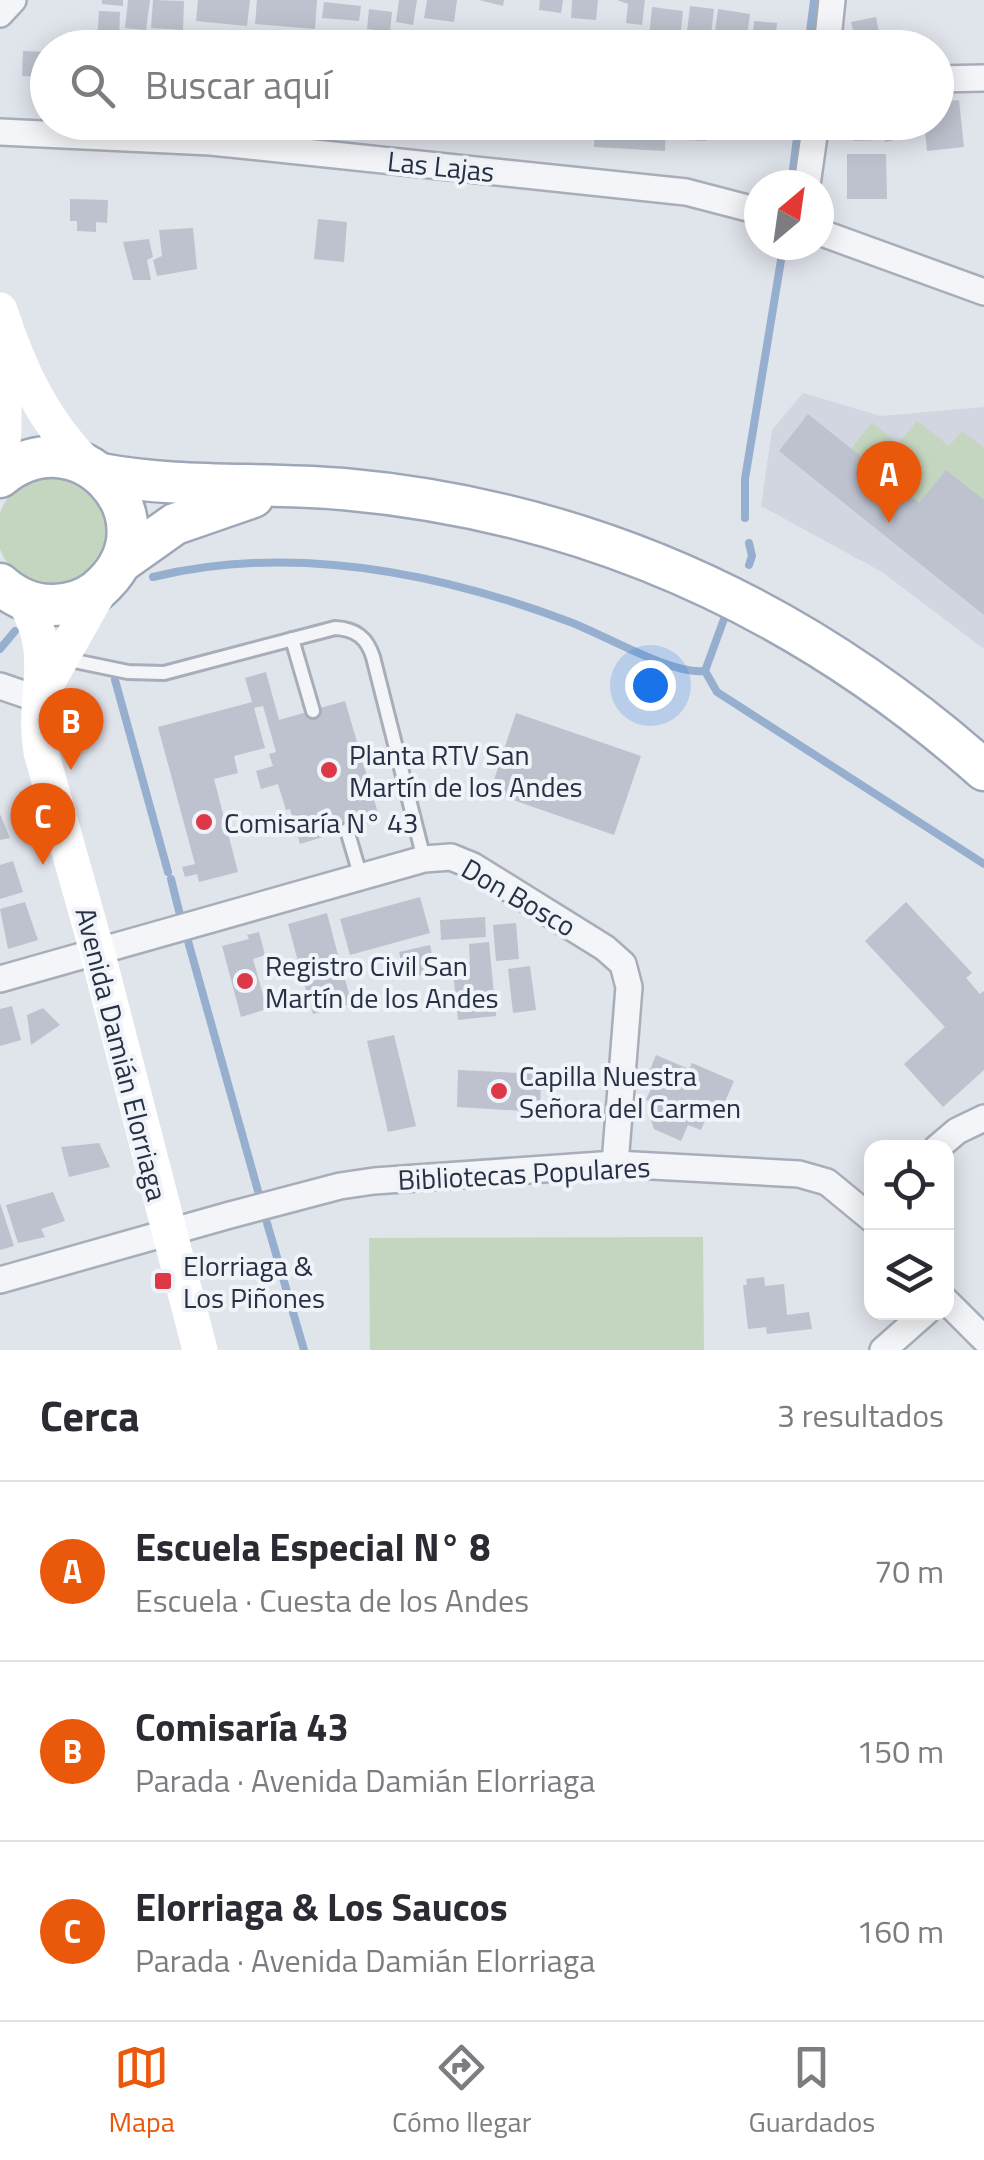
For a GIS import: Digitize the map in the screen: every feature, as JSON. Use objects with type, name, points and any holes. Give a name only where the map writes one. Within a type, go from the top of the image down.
[{"type":"main road","points":[[0,478],[24,462],[56,456],[94,470],[164,484],[294,487],[392,495],[516,518],[602,542],[686,574],[767,614],[831,652],[916,713],[984,770]]},
{"type":"main road","points":[[94,470],[112,486],[125,516],[127,532],[110,576]]},
{"type":"main road","points":[[9,592],[40,604],[72,603],[175,524],[221,506],[294,487]]},
{"type":"street","points":[[0,14],[14,0]]},
{"type":"street","points":[[829,30],[832,0]]},
{"type":"street","points":[[954,79],[984,78]]},
{"type":"street","name":"Las Lajas","points":[[0,132],[30,133]]},
{"type":"street","name":"Las Lajas","points":[[170,140],[686,192],[744,207]]},
{"type":"street","points":[[809,170],[813,140]]},
{"type":"street","points":[[834,237],[984,292]]},
{"type":"street","points":[[2,315],[42,410],[57,434],[94,470]]},
{"type":"street","points":[[0,470],[4,431],[2,315]]},
{"type":"street","name":"Avenida Damián Elorriaga","points":[[110,576],[52,659],[40,700],[41,752],[200,1350]]},
{"type":"street","points":[[9,592],[40,634],[52,659]]},
{"type":"street","points":[[0,686],[40,700]]},
{"type":"street","name":"Don Bosco","points":[[0,979],[424,859],[452,857],[474,866],[605,948],[623,964],[629,986],[615,1164]]},
{"type":"street","points":[[945,1140],[984,1118]]},
{"type":"street","name":"Bibliotecas Populares","points":[[0,1280],[340,1186],[441,1174],[615,1164],[813,1176],[864,1208]]},
{"type":"street","points":[[954,1309],[984,1339]]},
{"type":"street","points":[[882,1350],[917,1320]]},
{"type":"lane","points":[[52,659],[128,672],[164,673],[342,628],[356,633],[366,641],[424,859]]},
{"type":"lane","points":[[292,639],[312,710]]},
{"type":"lane","points":[[347,830],[361,878]]},
{"type":"shaded area","points":[[803,393],[881,416],[984,407],[984,649],[882,572],[761,506],[772,430]]},
{"type":"green space","points":[[917,421],[949,446],[962,431],[984,448],[984,500],[946,470],[919,503],[851,449],[872,422],[898,444]]},
{"type":"green space","points":[[41,477],[63,477],[83,485],[98,500],[106,520],[106,542],[98,562],[83,577],[63,585],[41,585],[21,577],[6,562],[-1,545],[-1,517],[6,500],[21,485]]},
{"type":"green space","points":[[703,1237],[704,1350],[370,1350],[369,1238]]},
{"type":"building","points":[[102,0],[123,0],[123,6],[102,4]]},
{"type":"building","points":[[128,0],[150,0],[146,30],[125,28]]},
{"type":"building","points":[[153,0],[184,1],[183,30],[151,28]]},
{"type":"building","points":[[198,0],[250,0],[247,26],[196,21]]},
{"type":"building","points":[[257,0],[317,0],[315,29],[255,24]]},
{"type":"building","points":[[399,0],[417,0],[413,25],[396,22]]},
{"type":"building","points":[[427,0],[457,0],[454,22],[424,18]]},
{"type":"building","points":[[479,0],[504,0],[503,6]]},
{"type":"building","points":[[540,0],[563,0],[561,13],[539,10]]},
{"type":"building","points":[[572,0],[598,0],[596,20],[571,18]]},
{"type":"building","points":[[617,0],[645,0],[642,25],[626,23],[628,4]]},
{"type":"building","points":[[324,2],[361,6],[359,21],[322,18]]},
{"type":"building","points":[[690,6],[714,9],[712,30],[687,30]]},
{"type":"building","points":[[652,7],[683,11],[681,30],[650,30]]},
{"type":"building","points":[[369,9],[392,12],[390,30],[367,29]]},
{"type":"building","points":[[718,9],[750,14],[748,30],[715,30]]},
{"type":"building","points":[[99,11],[120,12],[119,30],[98,30]]},
{"type":"building","points":[[876,17],[878,30],[853,30],[851,22]]},
{"type":"building","points":[[754,21],[777,23],[776,30],[753,30]]},
{"type":"building","points":[[23,51],[30,51],[30,76],[22,76]]},
{"type":"building","points":[[954,100],[959,100],[964,147],[927,151],[926,140],[954,140]]},
{"type":"building","points":[[594,140],[665,140],[665,151],[594,147]]},
{"type":"building","points":[[847,154],[886,154],[887,199],[847,199]]},
{"type":"building","points":[[70,199],[108,200],[107,223],[96,222],[96,232],[77,231],[77,221],[70,221]]},
{"type":"building","points":[[318,219],[347,222],[344,262],[314,259]]},
{"type":"building","points":[[193,228],[197,269],[157,276],[153,260],[162,256],[159,230]]},
{"type":"building","points":[[149,239],[153,257],[147,260],[151,280],[133,280],[123,242]]},
{"type":"building","points":[[808,414],[919,503],[946,470],[984,500],[984,615],[779,451]]},
{"type":"building","points":[[266,672],[279,720],[345,701],[380,820],[300,844],[278,784],[261,789],[256,771],[273,766],[269,754],[276,752],[263,706],[254,708],[265,748],[234,756],[238,773],[214,779],[238,872],[199,882],[197,874],[185,877],[182,867],[195,864],[158,727],[252,702],[245,678]]},
{"type":"building","points":[[516,713],[641,756],[614,835],[490,792]]},
{"type":"building","points":[[0,814],[10,838],[0,840]]},
{"type":"building","points":[[13,861],[23,892],[0,899],[0,865]]},
{"type":"building","points":[[420,897],[430,933],[350,955],[340,919]]},
{"type":"building","points":[[25,902],[38,940],[8,949],[0,909]]},
{"type":"building","points":[[906,902],[972,973],[966,978],[980,994],[984,991],[984,1070],[943,1107],[904,1064],[945,1027],[865,941]]},
{"type":"building","points":[[327,913],[338,955],[299,965],[288,924]]},
{"type":"building","points":[[485,917],[486,937],[441,940],[440,920]]},
{"type":"building","points":[[516,923],[519,959],[496,961],[493,925]]},
{"type":"building","name":"Registro Civil San Martín de los Andes","points":[[259,932],[265,955],[253,959],[267,1009],[241,1017],[222,946],[249,939],[247,935]]},
{"type":"building","points":[[489,942],[496,1016],[458,1020],[452,963],[470,962],[469,944]]},
{"type":"building","points":[[430,945],[436,972],[405,978],[399,952]]},
{"type":"building","points":[[340,962],[352,1004],[313,1014],[301,973]]},
{"type":"building","points":[[530,966],[536,1010],[513,1013],[508,969]]},
{"type":"building","points":[[12,1006],[21,1040],[0,1046],[0,1009]]},
{"type":"building","points":[[43,1008],[60,1025],[31,1045],[27,1015]]},
{"type":"building","points":[[394,1035],[416,1126],[388,1132],[367,1041]]},
{"type":"building","points":[[656,1055],[689,1069],[692,1063],[734,1081],[717,1120],[707,1115],[701,1130],[688,1125],[681,1141],[654,1129],[651,1120],[658,1105],[646,1100],[653,1084],[646,1080]]},
{"type":"building","name":"Capilla Nuestra Señora del Carmen","points":[[458,1070],[541,1074],[540,1112],[457,1107]]},
{"type":"building","points":[[99,1143],[110,1167],[69,1177],[61,1147]]},
{"type":"building","points":[[53,1192],[65,1221],[41,1229],[45,1237],[18,1243],[6,1205]]},
{"type":"building","points":[[0,1203],[14,1246],[0,1250]]},
{"type":"building","points":[[764,1277],[765,1286],[784,1284],[787,1315],[809,1312],[812,1329],[767,1334],[766,1327],[748,1329],[743,1285],[747,1285],[746,1279]]},
{"type":"waterway","points":[[810,30],[814,0]]},
{"type":"waterway","points":[[793,170],[797,140]]},
{"type":"waterway","points":[[745,518],[745,479],[781,260]]},
{"type":"waterway","points":[[749,543],[749,565]]},
{"type":"waterway","points":[[153,577],[259,563],[312,563],[417,577],[520,604],[657,661],[705,671]]},
{"type":"waterway","points":[[724,619],[705,671],[717,692],[984,864]]},
{"type":"waterway","points":[[0,649],[15,631]]},
{"type":"waterway","points":[[115,680],[168,872]]},
{"type":"waterway","points":[[171,879],[180,915]]},
{"type":"waterway","points":[[188,941],[258,1191]]},
{"type":"waterway","points":[[267,1223],[304,1350]]},
{"type":"place","name":"Escuela Especial N° 8","points":[[889,523]]},
{"type":"place","name":"Comisaría 43","points":[[71,770]]},
{"type":"place","name":"Planta RTV San Martín de los Andes","points":[[329,770]]},
{"type":"place","name":"Comisaría N° 43","points":[[204,822]]},
{"type":"place","name":"Elorriaga & Los Saucos","points":[[43,865]]},
{"type":"place","name":"Registro Civil San Martín de los Andes","points":[[245,981]]},
{"type":"place","name":"Capilla Nuestra Señora del Carmen","points":[[499,1091]]},
{"type":"place","name":"Elorriaga & Los Piñones","points":[[163,1281]]}]
